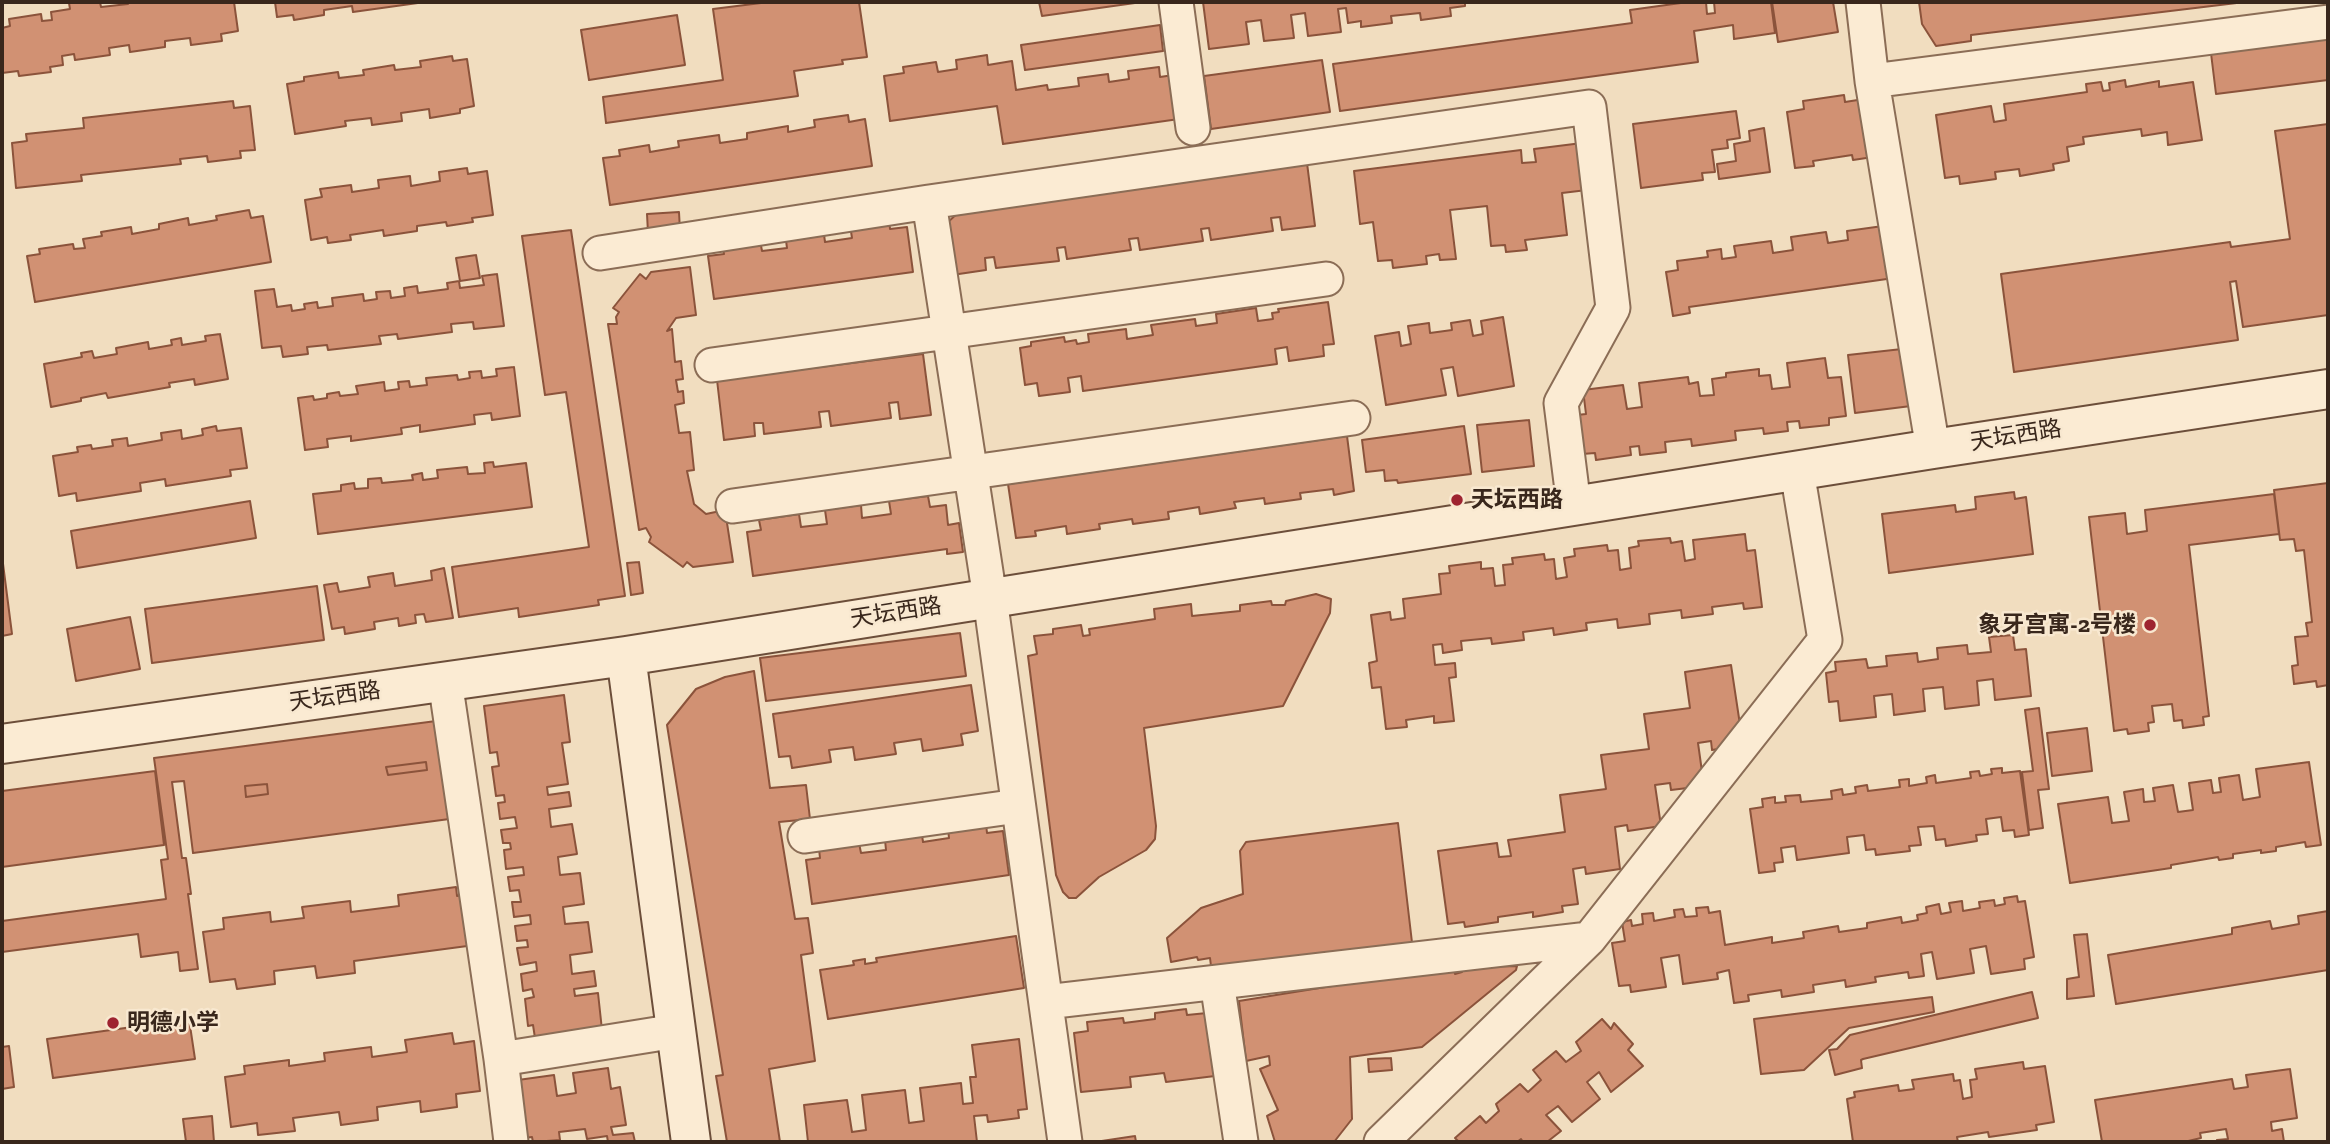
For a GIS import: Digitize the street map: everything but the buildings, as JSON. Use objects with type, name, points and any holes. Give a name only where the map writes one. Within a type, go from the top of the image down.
[{"type":"street","points":[[1176,2],[1193,128]]},
{"type":"street","points":[[1863,2],[1872,81],[1933,449]]},
{"type":"street","points":[[1872,81],[2328,22]]},
{"type":"street","points":[[600,253],[929,202],[1589,107],[1613,308],[1560,403],[1574,506]]},
{"type":"street","points":[[929,202],[990,598],[1065,1142]]},
{"type":"street","points":[[712,365],[1326,279]]},
{"type":"street","name":"天坛西路","points":[[2,744],[626,656],[2328,389]]},
{"type":"street","points":[[733,506],[1353,418]]},
{"type":"street","points":[[1381,1142],[1589,939],[1825,640],[1797,471]]},
{"type":"street","points":[[626,656],[691,1142]]},
{"type":"street","points":[[447,701],[511,1142]]},
{"type":"street","points":[[805,836],[1018,806]]},
{"type":"street","points":[[1046,1002],[1589,939]]},
{"type":"street","points":[[1217,982],[1241,1142]]},
{"type":"street","points":[[501,1059],[676,1031]]},
{"type":"place","name":"天坛西路","points":[[1457,500]]},
{"type":"place","name":"象牙宫寓-2号楼","points":[[2150,625]]},
{"type":"place","name":"明德小学","points":[[113,1023]]}]
